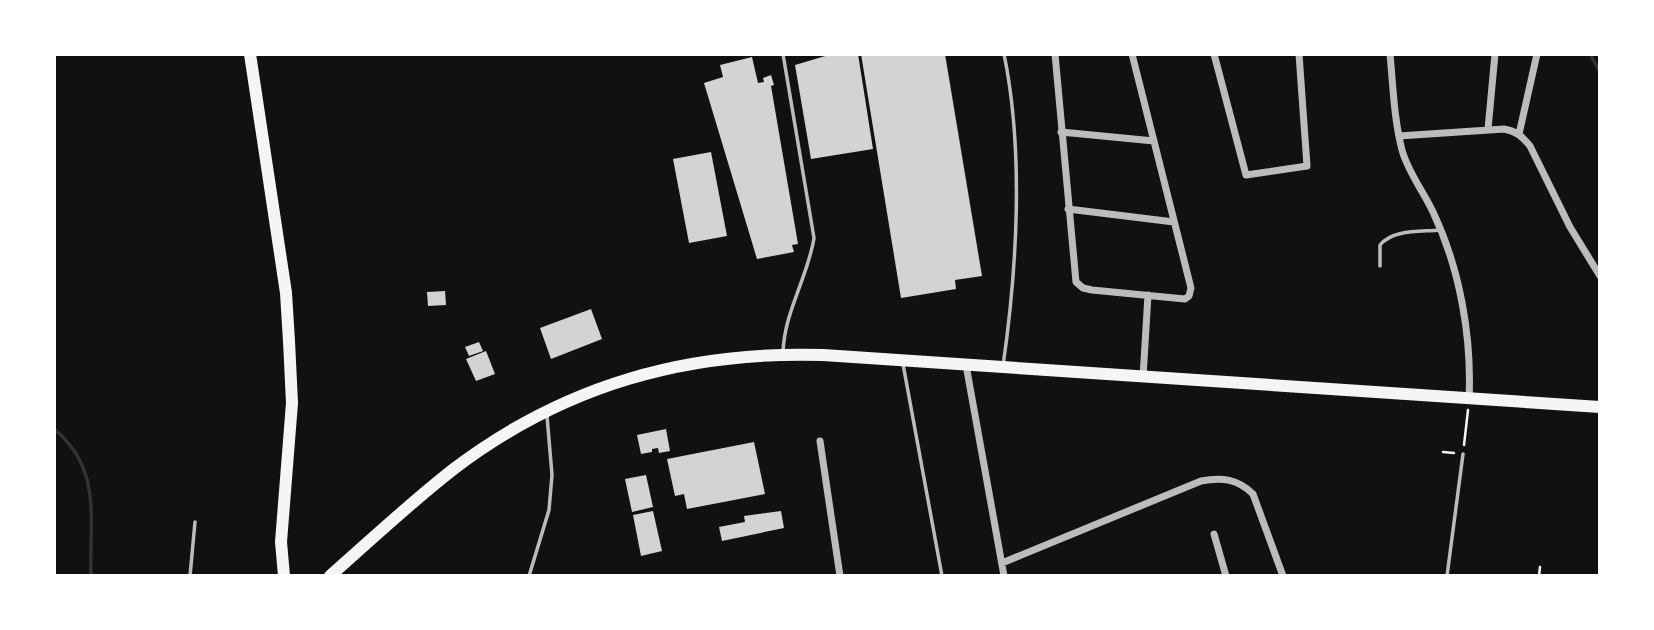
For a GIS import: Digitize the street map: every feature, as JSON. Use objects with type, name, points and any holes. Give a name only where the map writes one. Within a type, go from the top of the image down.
[{"type":"main road","points":[[250,54],[286,293],[292,403],[281,542],[284,576]]},
{"type":"main road","points":[[330,576],[454,469],[507,433],[547,410],[622,380],[663,368],[702,361],[783,354],[902,360],[1600,407]]},
{"type":"street","points":[[1055,54],[1073,273],[1078,285],[1087,289],[1182,299],[1189,296],[1191,288],[1132,54]]},
{"type":"street","points":[[1214,54],[1246,175],[1307,166],[1299,54]]},
{"type":"street","points":[[1390,54],[1399,136],[1407,164],[1434,213],[1457,288],[1466,328],[1471,371],[1469,400]]},
{"type":"street","points":[[1488,129],[1495,54]]},
{"type":"street","points":[[1519,134],[1537,54]]},
{"type":"street","points":[[1399,136],[1504,128],[1519,134],[1530,146],[1570,227],[1599,272]]},
{"type":"street","points":[[1061,132],[1154,141]]},
{"type":"street","points":[[1068,209],[1174,222]]},
{"type":"street","points":[[1143,378],[1148,295]]},
{"type":"street","points":[[966,365],[1004,576]]},
{"type":"street","points":[[820,441],[840,576]]},
{"type":"street","points":[[1002,563],[1201,481],[1225,479],[1245,486],[1253,494],[1283,576]]},
{"type":"street","points":[[1214,534],[1226,576]]},
{"type":"lane","points":[[783,54],[814,238],[785,331],[783,354]]},
{"type":"lane","points":[[1003,367],[1014,251],[1015,165],[1010,84],[1004,54]]},
{"type":"lane","points":[[1380,266],[1380,245],[1385,239],[1398,234],[1440,230]]},
{"type":"lane","points":[[902,360],[942,576]]},
{"type":"lane","points":[[529,576],[549,510],[552,475],[547,410]]},
{"type":"lane","points":[[1447,576],[1463,454]]},
{"type":"lane","points":[[190,576],[195,522]]},
{"type":"path","points":[[1443,452],[1463,454],[1469,400]]},
{"type":"path","points":[[1539,576],[1540,567]]},
{"type":"building","points":[[832,54],[858,54],[873,149],[811,159],[795,65]]},
{"type":"building","points":[[861,54],[945,54],[982,276],[955,280],[956,289],[901,298]]},
{"type":"building","points":[[752,57],[758,83],[764,82],[763,78],[771,75],[774,85],[771,86],[798,244],[792,245],[794,252],[757,259],[704,83],[723,77],[720,65]]},
{"type":"building","points":[[711,152],[727,236],[689,243],[673,159]]},
{"type":"building","points":[[445,291],[446,305],[428,306],[427,292]]},
{"type":"building","points":[[591,309],[602,339],[551,359],[540,328]]},
{"type":"building","points":[[479,342],[483,351],[469,356],[465,347]]},
{"type":"building","points":[[486,351],[495,374],[476,381],[466,359]]},
{"type":"building","points":[[666,429],[670,451],[659,453],[658,448],[641,454],[637,435]]},
{"type":"building","points":[[754,442],[765,494],[687,509],[684,494],[675,496],[667,459]]},
{"type":"building","points":[[646,475],[653,507],[632,512],[625,479]]},
{"type":"building","points":[[653,511],[662,551],[641,556],[633,515]]},
{"type":"building","points":[[781,511],[784,528],[722,541],[719,527],[745,522],[744,516]]},
{"type":"waterway","points":[[1590,54],[1600,72]]},
{"type":"waterway","points":[[54,429],[70,445],[87,479],[91,516],[91,576]]}]
